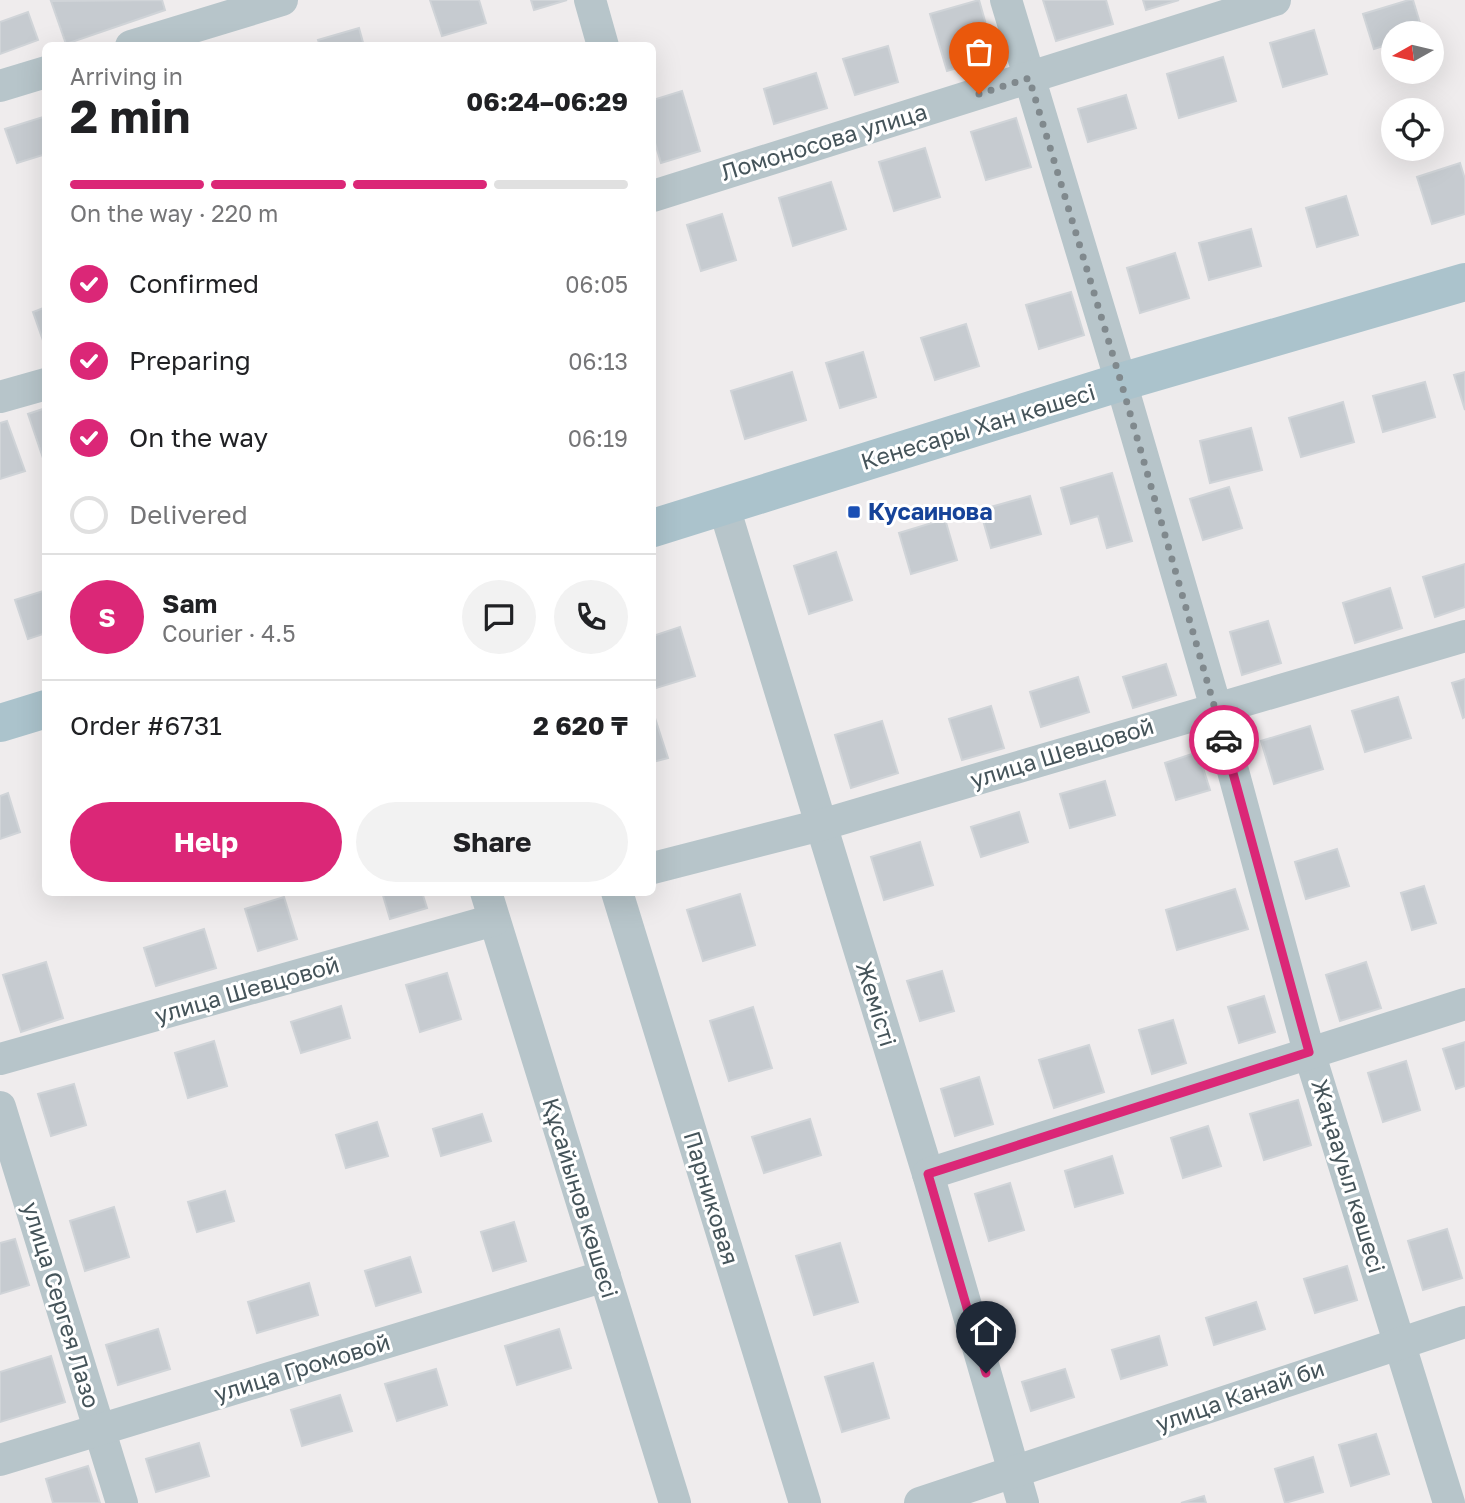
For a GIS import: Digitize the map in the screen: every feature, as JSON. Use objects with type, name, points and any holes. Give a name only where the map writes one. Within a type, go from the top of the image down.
[{"type":"main road","name":"Кенесары Хан көшесі","points":[[656,527],[1121,382],[1465,282]]},
{"type":"main road","points":[[0,723],[42,710]]},
{"type":"street","points":[[145,42],[282,0]]},
{"type":"street","points":[[590,0],[602,42]]},
{"type":"street","name":"Жаңаауыл көшесі","points":[[1006,0],[1216,708],[1309,1052],[1449,1503]]},
{"type":"street","name":"Ломоносова улица","points":[[656,195],[1275,0]]},
{"type":"street","points":[[0,86],[42,73]]},
{"type":"street","points":[[0,397],[42,385]]},
{"type":"street","name":"Жемісті","points":[[724,507],[928,1174],[1023,1503]]},
{"type":"street","name":"улица Шевцовой","points":[[821,825],[1465,636]]},
{"type":"street","points":[[656,867],[821,825]]},
{"type":"street","name":"Парниковая","points":[[618,896],[805,1503]]},
{"type":"street","name":"улица Шевцовой","points":[[0,1059],[490,906]]},
{"type":"street","name":"Құсайынов көшесі","points":[[490,906],[675,1503]]},
{"type":"street","points":[[928,1174],[1465,1004]]},
{"type":"street","name":"улица Сергея Лазо","points":[[0,1107],[122,1503]]},
{"type":"street","name":"улица Громовой","points":[[0,1460],[605,1276]]},
{"type":"street","name":"улица Канай би","points":[[1015,1472],[1465,1322]]},
{"type":"street","points":[[920,1503],[1015,1472]]},
{"type":"building","points":[[162,0],[165,10],[65,42],[51,1]]},
{"type":"building","points":[[430,0],[479,0],[486,23],[442,36]]},
{"type":"building","points":[[531,0],[567,0],[534,10]]},
{"type":"building","points":[[979,0],[995,56],[947,71],[930,14]]},
{"type":"building","points":[[1043,0],[1106,0],[1113,24],[1056,41]]},
{"type":"building","points":[[1143,0],[1179,0],[1146,10]]},
{"type":"building","points":[[1413,0],[1419,21],[1381,21],[1381,47],[1374,49],[1363,14]]},
{"type":"building","points":[[28,12],[38,40],[0,54],[0,22]]},
{"type":"building","points":[[359,28],[363,42],[319,42],[318,40]]},
{"type":"building","points":[[1314,30],[1327,74],[1283,87],[1270,43]]},
{"type":"building","points":[[888,46],[898,82],[855,95],[843,59]]},
{"type":"building","points":[[1223,57],[1236,101],[1179,118],[1167,74]]},
{"type":"building","points":[[816,73],[827,108],[774,124],[764,89]]},
{"type":"building","points":[[682,91],[700,151],[661,163],[656,146],[656,99]]},
{"type":"building","points":[[1126,95],[1136,128],[1088,142],[1078,109]]},
{"type":"building","points":[[42,117],[42,155],[17,163],[5,129]]},
{"type":"building","points":[[1016,118],[1031,167],[986,180],[971,132]]},
{"type":"building","points":[[925,148],[940,197],[894,211],[879,162]]},
{"type":"building","points":[[1460,163],[1465,179],[1465,214],[1432,224],[1417,177]]},
{"type":"building","points":[[831,182],[846,229],[793,246],[779,198]]},
{"type":"building","points":[[1346,196],[1358,235],[1317,247],[1306,208]]},
{"type":"building","points":[[722,214],[736,260],[701,271],[687,225]]},
{"type":"building","points":[[1251,229],[1261,266],[1209,280],[1199,243]]},
{"type":"building","points":[[1175,253],[1189,298],[1140,313],[1127,268]]},
{"type":"building","points":[[1071,292],[1084,335],[1039,349],[1026,305]]},
{"type":"building","points":[[42,309],[42,338],[33,312]]},
{"type":"building","points":[[966,324],[979,366],[935,380],[921,338]]},
{"type":"building","points":[[863,352],[876,397],[840,408],[826,363]]},
{"type":"building","points":[[792,372],[806,420],[745,439],[731,391]]},
{"type":"building","points":[[1465,372],[1465,410],[1454,375]]},
{"type":"building","points":[[1425,382],[1435,417],[1383,432],[1373,396]]},
{"type":"building","points":[[1343,402],[1354,442],[1301,457],[1289,418]]},
{"type":"building","points":[[42,409],[42,455],[28,414]]},
{"type":"building","points":[[7,421],[25,471],[0,479],[0,423]]},
{"type":"building","points":[[1251,428],[1262,470],[1210,483],[1200,441]]},
{"type":"building","points":[[1112,473],[1132,541],[1107,548],[1098,516],[1071,524],[1061,488]]},
{"type":"building","points":[[1229,487],[1242,528],[1203,540],[1190,499]]},
{"type":"building","points":[[1030,496],[1041,534],[991,548],[980,510]]},
{"type":"building","points":[[945,519],[957,560],[911,574],[899,533]]},
{"type":"building","points":[[836,552],[852,600],[809,614],[794,566]]},
{"type":"building","points":[[1465,564],[1465,607],[1435,617],[1423,577]]},
{"type":"building","points":[[1390,588],[1402,628],[1355,643],[1343,603]]},
{"type":"building","points":[[42,591],[42,634],[28,639],[15,600]]},
{"type":"building","points":[[1268,621],[1281,663],[1242,675],[1230,632]]},
{"type":"building","points":[[680,627],[695,676],[656,688],[656,635]]},
{"type":"building","points":[[1166,664],[1176,695],[1133,708],[1123,677]]},
{"type":"building","points":[[1078,677],[1089,712],[1041,727],[1030,692]]},
{"type":"building","points":[[1465,679],[1465,717],[1463,718],[1452,683]]},
{"type":"building","points":[[1398,697],[1411,738],[1365,752],[1352,711]]},
{"type":"building","points":[[991,706],[1004,748],[962,760],[949,719]]},
{"type":"building","points":[[656,721],[668,758],[656,761]]},
{"type":"building","points":[[882,721],[898,773],[851,788],[835,735]]},
{"type":"building","points":[[1310,726],[1323,769],[1274,784],[1261,741]]},
{"type":"building","points":[[1198,752],[1210,790],[1176,800],[1165,763]]},
{"type":"building","points":[[1105,781],[1115,815],[1070,828],[1060,794]]},
{"type":"building","points":[[8,793],[20,832],[0,839],[0,796]]},
{"type":"building","points":[[1019,812],[1028,842],[981,857],[971,827]]},
{"type":"building","points":[[920,842],[933,885],[884,900],[871,857]]},
{"type":"building","points":[[1337,849],[1349,886],[1306,899],[1295,862]]},
{"type":"building","points":[[1424,886],[1436,923],[1412,930],[1401,893]]},
{"type":"building","points":[[1235,889],[1248,929],[1177,950],[1166,910]]},
{"type":"building","points":[[740,894],[755,945],[703,961],[687,910]]},
{"type":"building","points":[[383,896],[423,896],[427,908],[390,919]]},
{"type":"building","points":[[284,897],[297,939],[258,951],[245,909]]},
{"type":"building","points":[[204,929],[216,968],[156,986],[144,948]]},
{"type":"building","points":[[46,962],[63,1018],[21,1032],[3,975]]},
{"type":"building","points":[[1366,962],[1381,1008],[1340,1021],[1326,975]]},
{"type":"building","points":[[942,971],[954,1011],[920,1021],[907,981]]},
{"type":"building","points":[[447,973],[461,1019],[420,1032],[406,985]]},
{"type":"building","points":[[1264,996],[1275,1032],[1239,1043],[1228,1007]]},
{"type":"building","points":[[341,1006],[350,1038],[301,1053],[291,1022]]},
{"type":"building","points":[[753,1007],[772,1068],[729,1081],[710,1021]]},
{"type":"building","points":[[1173,1020],[1186,1063],[1152,1074],[1139,1030]]},
{"type":"building","points":[[214,1041],[227,1086],[188,1098],[175,1053]]},
{"type":"building","points":[[1465,1042],[1465,1086],[1456,1089],[1443,1049]]},
{"type":"building","points":[[1089,1045],[1104,1092],[1054,1108],[1039,1060]]},
{"type":"building","points":[[1406,1061],[1420,1110],[1383,1122],[1368,1073]]},
{"type":"building","points":[[979,1077],[993,1124],[955,1136],[941,1089]]},
{"type":"building","points":[[74,1084],[86,1125],[51,1136],[38,1094]]},
{"type":"building","points":[[1298,1100],[1311,1145],[1264,1160],[1250,1114]]},
{"type":"building","points":[[482,1114],[491,1141],[441,1156],[433,1129]]},
{"type":"building","points":[[810,1119],[821,1155],[764,1173],[752,1137]]},
{"type":"building","points":[[377,1122],[388,1156],[346,1168],[336,1135]]},
{"type":"building","points":[[1208,1126],[1221,1166],[1183,1178],[1171,1138]]},
{"type":"building","points":[[1112,1156],[1123,1193],[1075,1207],[1065,1171]]},
{"type":"building","points":[[1010,1183],[1024,1230],[989,1241],[975,1194]]},
{"type":"building","points":[[225,1191],[234,1221],[197,1232],[188,1202]]},
{"type":"building","points":[[114,1207],[129,1257],[85,1271],[70,1221]]},
{"type":"building","points":[[514,1222],[526,1261],[493,1271],[481,1232]]},
{"type":"building","points":[[1447,1229],[1462,1278],[1423,1290],[1408,1241]]},
{"type":"building","points":[[15,1239],[29,1285],[0,1294],[0,1243]]},
{"type":"building","points":[[840,1243],[858,1302],[814,1315],[796,1256]]},
{"type":"building","points":[[410,1257],[421,1292],[376,1306],[365,1271]]},
{"type":"building","points":[[1347,1266],[1357,1300],[1315,1313],[1304,1279]]},
{"type":"building","points":[[309,1283],[318,1315],[257,1333],[248,1302]]},
{"type":"building","points":[[1256,1302],[1265,1329],[1214,1345],[1206,1318]]},
{"type":"building","points":[[158,1329],[170,1369],[118,1385],[106,1345]]},
{"type":"building","points":[[559,1329],[571,1368],[517,1385],[505,1346]]},
{"type":"building","points":[[1159,1336],[1167,1365],[1121,1379],[1112,1350]]},
{"type":"building","points":[[51,1356],[65,1402],[0,1422],[0,1372]]},
{"type":"building","points":[[873,1363],[889,1418],[842,1432],[825,1377]]},
{"type":"building","points":[[436,1369],[447,1405],[397,1421],[385,1384]]},
{"type":"building","points":[[1065,1369],[1074,1397],[1031,1411],[1022,1382]]},
{"type":"building","points":[[340,1395],[352,1431],[302,1446],[291,1410]]},
{"type":"building","points":[[1376,1434],[1389,1474],[1351,1486],[1339,1445]]},
{"type":"building","points":[[199,1443],[209,1476],[156,1492],[146,1459]]},
{"type":"building","points":[[1313,1457],[1323,1492],[1285,1503],[1275,1469]]},
{"type":"building","points":[[88,1466],[100,1503],[53,1503],[46,1479]]},
{"type":"building","points":[[1204,1496],[1206,1503],[1181,1503]]},
{"type":"way so far","points":[[979,94],[1029,78],[1121,382],[1224,740]]},
{"type":"place","name":"Кусаинова","points":[[854,512]]},
{"type":"route","points":[[986,1373],[928,1174],[1309,1052],[1224,740]]}]
